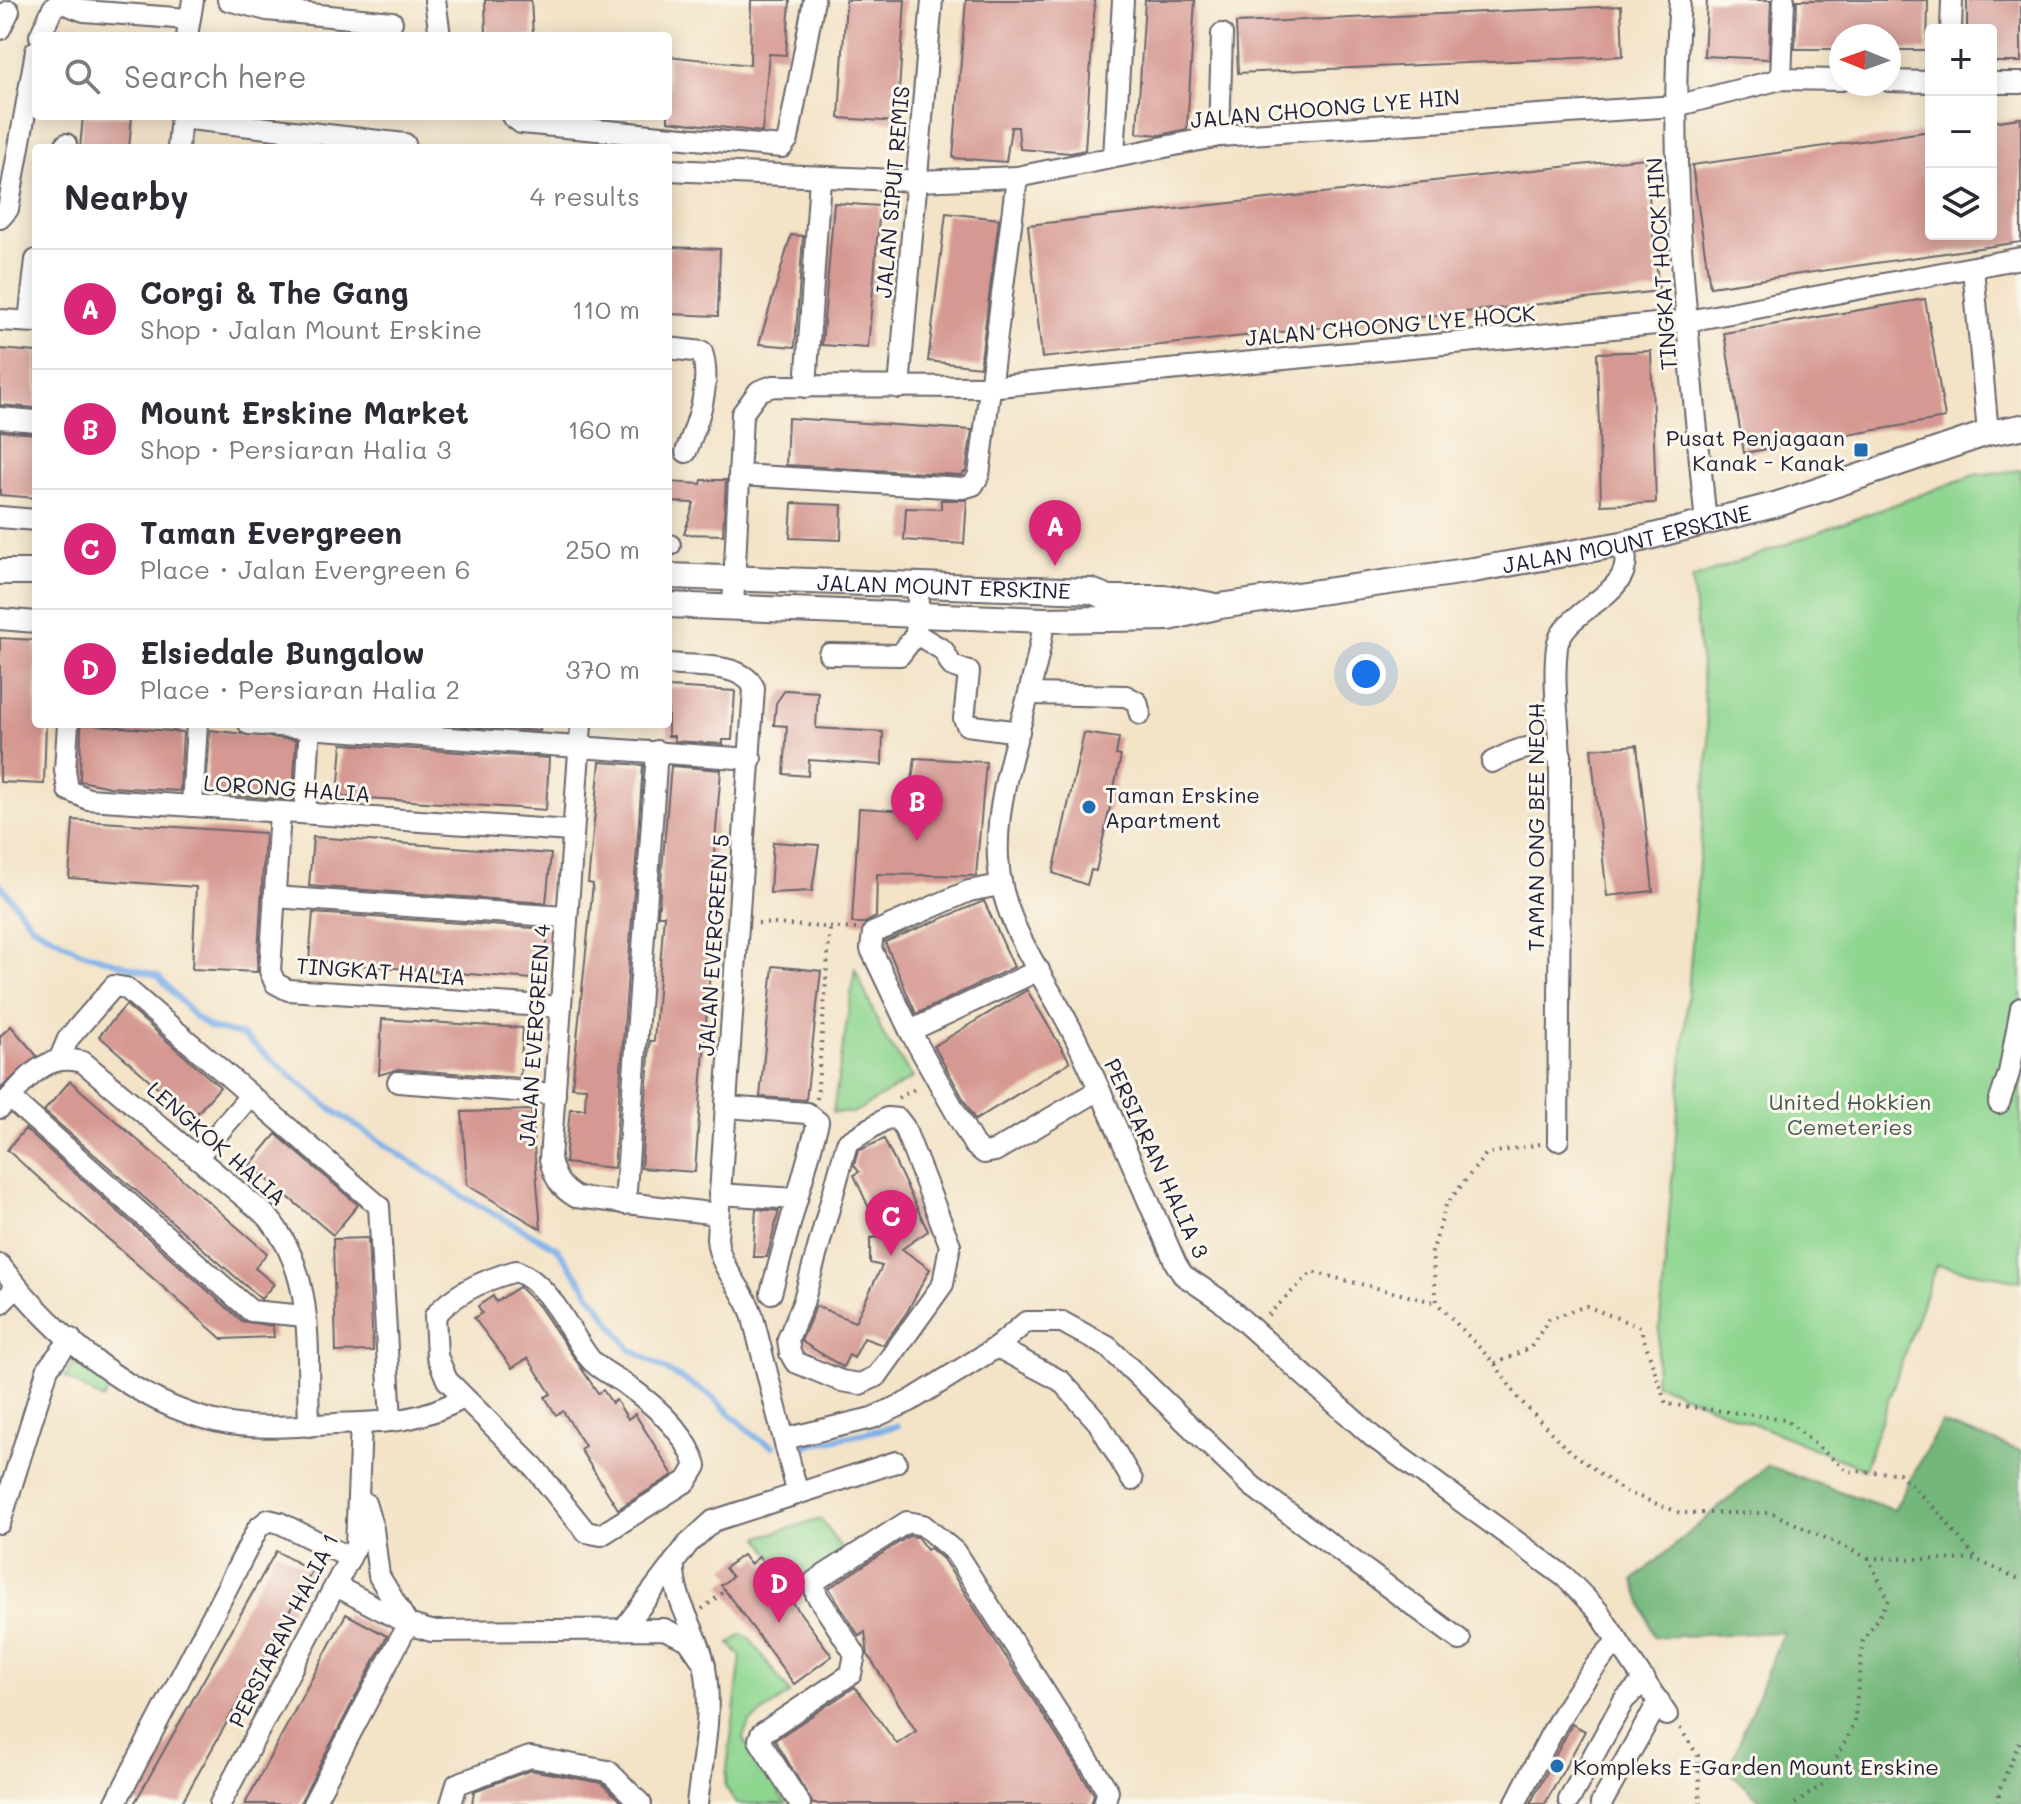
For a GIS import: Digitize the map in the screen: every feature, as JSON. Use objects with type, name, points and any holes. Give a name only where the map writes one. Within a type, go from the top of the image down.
[{"type":"main road","name":"JALAN MOUNT ERSKINE","points":[[672,605],[917,616],[1015,603],[1039,611],[1044,620],[1169,618],[1220,606],[1473,570],[1622,544],[1778,504],[1988,433],[2021,427]]},
{"type":"main road","points":[[4,570],[32,572]]},
{"type":"main road","name":"JALAN MOUNT ERSKINE","points":[[672,578],[884,582],[1091,591],[1109,598],[1173,598],[1220,606]]},
{"type":"main road","points":[[884,582],[917,616]]},
{"type":"main road","points":[[1044,620],[1048,609],[1059,603],[1090,603],[1109,598]]},
{"type":"street","points":[[228,0],[267,10],[392,22]]},
{"type":"street","points":[[435,0],[439,32]]},
{"type":"street","points":[[517,120],[521,123],[782,147],[788,139],[814,0]]},
{"type":"street","name":"JALAN SIPUT REMIS","points":[[899,388],[932,0]]},
{"type":"street","points":[[1114,156],[1123,0]]},
{"type":"street","name":"TINGKAT HOCK HIN","points":[[1680,0],[1676,106],[1688,321],[1706,524]]},
{"type":"street","points":[[1781,79],[1784,0]]},
{"type":"street","points":[[1951,24],[1952,0]]},
{"type":"street","points":[[42,32],[53,8],[60,2],[84,11],[189,18]]},
{"type":"street","points":[[1219,136],[1222,34]]},
{"type":"street","points":[[0,218],[8,209],[32,74]]},
{"type":"street","name":"JALAN CHOONG LYE HIN","points":[[672,170],[918,181],[1017,177],[1219,136],[1676,106],[1781,79],[1829,80]]},
{"type":"street","points":[[1901,81],[1925,82]]},
{"type":"street","points":[[1997,83],[2021,83]]},
{"type":"street","points":[[178,144],[181,120]]},
{"type":"street","points":[[206,120],[405,144]]},
{"type":"street","points":[[733,608],[739,475],[968,487],[979,475],[1017,177]]},
{"type":"street","points":[[806,387],[820,178]]},
{"type":"street","name":"JALAN CHOONG LYE HOCK","points":[[739,475],[742,414],[750,399],[773,386],[988,387],[1688,321],[2021,258]]},
{"type":"street","points":[[1973,268],[1988,433]]},
{"type":"street","points":[[0,320],[32,322]]},
{"type":"street","points":[[672,348],[702,352],[707,370],[696,425],[686,452]]},
{"type":"street","points":[[0,418],[32,421]]},
{"type":"street","points":[[0,517],[32,520]]},
{"type":"street","name":"TAMAN ONG BEE NEOH","points":[[1558,1140],[1561,755],[1556,654],[1559,632],[1573,618],[1598,604],[1620,578],[1626,555],[1622,544]]},
{"type":"street","points":[[829,654],[896,657],[917,616],[952,666],[969,672],[967,725],[1019,732]]},
{"type":"street","points":[[0,619],[32,622]]},
{"type":"street","name":"PERSIARAN HALIA 3","points":[[1044,620],[1032,694],[1019,732],[1000,817],[1000,885],[1016,932],[1076,1038],[1183,1275],[1220,1300],[1373,1437],[1565,1577],[1598,1611],[1663,1708]]},
{"type":"street","name":"JALAN EVERGREEN 5","points":[[672,664],[739,672],[750,679],[754,688],[718,1204],[720,1258],[752,1314],[797,1491]]},
{"type":"street","points":[[1032,694],[1126,696],[1137,702],[1140,714]]},
{"type":"street","name":"LORONG HALIA","points":[[68,728],[65,770],[68,790],[88,799],[571,831]]},
{"type":"street","points":[[192,806],[197,728]]},
{"type":"street","points":[[305,813],[310,728]]},
{"type":"street","points":[[378,728],[580,734],[657,751],[751,759]]},
{"type":"street","name":"JALAN EVERGREEN 4","points":[[580,734],[550,1159],[560,1185],[576,1197],[625,1204],[718,1204],[797,1199]]},
{"type":"street","points":[[1492,762],[1524,747],[1534,746],[1561,755]]},
{"type":"street","points":[[625,1204],[657,751]]},
{"type":"street","name":"TINGKAT HALIA","points":[[280,812],[270,971],[275,983],[288,990],[561,1007]]},
{"type":"street","points":[[1000,885],[969,891],[873,933],[871,949],[910,1031],[974,1145],[984,1153],[995,1151],[1099,1090]]},
{"type":"street","points":[[274,897],[566,917]]},
{"type":"street","points":[[910,1031],[1039,970]]},
{"type":"street","points":[[305,1316],[251,1311],[5,1103],[38,1069],[60,1058],[68,1039],[117,985],[130,990],[379,1206],[391,1421]]},
{"type":"street","points":[[1999,1103],[2009,1073],[2021,1008]]},
{"type":"street","name":"LENGKOK HALIA","points":[[60,1058],[83,1062],[94,1070],[268,1217],[283,1236],[301,1275],[309,1426]]},
{"type":"street","points":[[398,1082],[555,1094]]},
{"type":"street","points":[[198,1156],[250,1096]]},
{"type":"street","points":[[726,1107],[807,1113],[817,1119],[771,1293]]},
{"type":"street","points":[[887,1118],[898,1119],[949,1236],[943,1284],[877,1376],[860,1384],[841,1381],[795,1362],[788,1339],[803,1303],[847,1143],[887,1118]]},
{"type":"street","points":[[0,1265],[17,1287],[71,1339],[127,1381],[195,1414],[248,1425],[361,1423],[428,1416],[464,1398]]},
{"type":"street","points":[[516,1271],[529,1277],[552,1302],[592,1362],[630,1388],[674,1428],[692,1453],[696,1466],[687,1481],[611,1529],[593,1535],[586,1532],[534,1467],[464,1398],[447,1380],[437,1356],[435,1316],[443,1306],[475,1287],[516,1271]]},
{"type":"street","points":[[735,1281],[803,1303]]},
{"type":"street","points":[[0,1304],[17,1287]]},
{"type":"street","points":[[784,1439],[872,1418],[910,1401],[997,1347],[1026,1322],[1062,1322],[1108,1347],[1252,1486],[1460,1640]]},
{"type":"street","points":[[0,1523],[48,1368],[71,1339]]},
{"type":"street","points":[[997,1347],[1061,1381],[1098,1422],[1132,1480]]},
{"type":"street","name":"PERSIARAN HALIA 1","points":[[220,1804],[350,1558],[359,1532],[361,1423]]},
{"type":"street","points":[[625,1627],[674,1562],[713,1521],[797,1491],[896,1462]]},
{"type":"street","points":[[360,1488],[373,1529],[379,1576],[408,1624]]},
{"type":"street","points":[[115,1804],[258,1528],[268,1520],[280,1523],[350,1558]]},
{"type":"street","points":[[800,1804],[759,1740],[761,1734],[851,1674],[855,1654],[816,1594],[815,1581],[907,1522],[923,1525],[955,1552],[1108,1791],[1104,1804]]},
{"type":"street","points":[[674,1562],[675,1591],[699,1643],[705,1665],[707,1701],[697,1804]]},
{"type":"street","points":[[336,1586],[408,1624],[445,1632],[625,1627],[678,1633],[688,1640],[705,1665]]},
{"type":"street","points":[[313,1804],[408,1624]]},
{"type":"street","points":[[1515,1804],[1567,1704],[1597,1661],[1618,1641]]},
{"type":"street","points":[[1575,1803],[1624,1700],[1645,1680]]},
{"type":"street","points":[[1601,1804],[1663,1708]]},
{"type":"street","points":[[451,1804],[456,1785],[526,1757],[580,1770],[613,1774],[641,1804]]},
{"type":"path","points":[[739,921],[856,929]]},
{"type":"path","points":[[817,1119],[830,927]]},
{"type":"path","points":[[1437,1303],[1432,1253],[1446,1205],[1486,1154],[1558,1140]]},
{"type":"path","points":[[1265,1313],[1312,1272],[1437,1303],[1495,1364],[1518,1398],[1565,1447],[1622,1490],[1680,1513],[1772,1513],[1868,1558],[1977,1560],[2021,1580]]},
{"type":"path","points":[[1495,1364],[1531,1347],[1549,1319],[1586,1306],[1640,1327],[1666,1404],[1785,1419],[1847,1471],[1899,1473],[1940,1514],[1977,1560]]},
{"type":"path","points":[[1795,1804],[1823,1784],[1854,1724],[1863,1641],[1889,1600],[1868,1558]]},
{"type":"path","points":[[705,1607],[725,1591]]},
{"type":"path","points":[[1663,1708],[1684,1731],[1698,1756],[1700,1804]]},
{"type":"path","points":[[1998,1804],[1999,1791],[2021,1738]]},
{"type":"green space","name":"United Hokkien Cemeteries","points":[[2021,470],[2021,1281],[1936,1265],[1864,1469],[1655,1383],[1709,743],[1692,579],[1974,475]]},
{"type":"green space","points":[[855,969],[883,1034],[913,1078],[853,1113],[833,1112]]},
{"type":"green space","points":[[76,1359],[113,1382],[103,1400],[65,1377]]},
{"type":"green space","points":[[1941,1423],[2021,1451],[2021,1804],[1764,1804],[1728,1770],[1783,1632],[1654,1637],[1634,1580],[1767,1466],[1894,1510]]},
{"type":"green space","points":[[821,1519],[843,1551],[793,1587],[759,1537]]},
{"type":"green space","points":[[742,1634],[750,1639],[790,1693],[749,1723],[743,1738],[786,1804],[737,1804],[725,1786],[741,1656],[730,1644]]},
{"type":"building","points":[[485,0],[531,0],[533,32],[486,32]]},
{"type":"building","points":[[751,0],[790,0],[786,55],[769,54],[762,132],[668,121],[672,120],[672,56],[750,65]]},
{"type":"building","points":[[846,0],[905,0],[897,122],[839,118]]},
{"type":"building","points":[[966,0],[1095,0],[1085,150],[1071,153],[1020,149],[1018,127],[1011,127],[1006,162],[953,158]]},
{"type":"building","points":[[1145,0],[1195,0],[1187,129],[1160,135],[1137,133]]},
{"type":"building","points":[[1707,0],[1771,0],[1769,59],[1704,56]]},
{"type":"building","points":[[1797,0],[1928,0],[1925,50],[1901,50],[1901,24],[1829,24],[1829,49],[1795,49]]},
{"type":"building","points":[[1967,0],[2021,0],[2021,62],[1997,62],[1997,24],[1967,24]]},
{"type":"building","points":[[1621,6],[1623,56],[1238,73],[1236,23]]},
{"type":"building","points":[[2021,118],[2021,242],[1710,287],[1692,165],[1925,132],[1925,240],[1997,240],[1997,121]]},
{"type":"building","points":[[83,120],[132,120],[129,144],[80,144]]},
{"type":"building","points":[[1645,158],[1659,291],[1042,358],[1028,225]]},
{"type":"building","points":[[834,203],[880,206],[868,348],[822,345]]},
{"type":"building","points":[[946,213],[999,219],[980,367],[928,361]]},
{"type":"building","points":[[791,235],[803,236],[795,347],[759,344]]},
{"type":"building","points":[[672,247],[720,249],[718,316],[672,314]]},
{"type":"building","points":[[1925,299],[1945,418],[1744,453],[1724,333]]},
{"type":"building","points":[[0,349],[32,352],[32,408],[0,405]]},
{"type":"building","points":[[1651,351],[1656,503],[1601,505],[1597,353]]},
{"type":"building","points":[[788,418],[972,430],[966,471],[961,475],[786,465]]},
{"type":"building","points":[[0,431],[32,434],[32,498],[0,495]]},
{"type":"building","points":[[702,480],[726,480],[723,535],[684,534],[694,503],[672,502],[672,482],[701,484]]},
{"type":"building","points":[[941,500],[967,500],[964,544],[904,540],[906,508],[941,509]]},
{"type":"building","points":[[792,503],[842,505],[841,540],[790,538]]},
{"type":"building","points":[[0,638],[32,640],[32,728],[46,728],[44,784],[0,782]]},
{"type":"building","points":[[672,687],[735,691],[732,740],[723,740],[723,744],[674,741],[674,736],[668,736],[668,728],[672,728]]},
{"type":"building","points":[[785,690],[818,692],[816,728],[883,732],[882,765],[809,760],[808,776],[784,774],[787,726],[774,725],[776,703]]},
{"type":"building","points":[[81,728],[183,732],[180,791],[110,787],[80,781]]},
{"type":"building","points":[[495,728],[540,728],[540,731]]},
{"type":"building","points":[[210,730],[296,740],[293,800],[206,793]]},
{"type":"building","name":"Taman Erskine Apartment","points":[[1084,733],[1119,738],[1116,755],[1121,756],[1096,871],[1091,870],[1087,885],[1053,873]]},
{"type":"building","points":[[342,744],[549,758],[546,810],[338,796]]},
{"type":"building","points":[[1637,745],[1653,891],[1607,896],[1591,749]]},
{"type":"building","points":[[915,758],[986,762],[976,876],[877,874],[876,917],[865,923],[852,923],[859,808],[908,811]]},
{"type":"building","points":[[600,762],[643,765],[614,1168],[565,1163],[570,1109],[585,1109],[586,1088],[572,1087],[593,884],[588,883]]},
{"type":"building","points":[[671,766],[721,770],[710,902],[715,903],[695,1172],[641,1168],[650,1041],[654,1041],[664,915],[658,915]]},
{"type":"building","points":[[73,820],[265,833],[257,972],[192,969],[196,887],[69,878]]},
{"type":"building","points":[[313,837],[551,854],[546,903],[309,886]]},
{"type":"building","points":[[773,842],[819,845],[812,891],[770,893]]},
{"type":"building","points":[[984,901],[1014,967],[916,1014],[885,942]]},
{"type":"building","points":[[313,913],[548,929],[544,980],[309,961]]},
{"type":"building","points":[[773,966],[821,971],[806,1100],[760,1097]]},
{"type":"building","points":[[1027,990],[1070,1062],[975,1120],[934,1046]]},
{"type":"building","points":[[126,1005],[220,1087],[193,1118],[99,1036]]},
{"type":"building","points":[[382,1019],[523,1028],[520,1078],[399,1069],[379,1075]]},
{"type":"building","points":[[11,1026],[37,1056],[0,1089],[0,1036]]},
{"type":"building","points":[[70,1081],[267,1253],[255,1268],[274,1284],[261,1299],[44,1111]]},
{"type":"building","points":[[531,1110],[541,1229],[467,1185],[462,1112]]},
{"type":"building","points":[[25,1129],[242,1321],[273,1326],[274,1337],[222,1339],[7,1150]]},
{"type":"building","points":[[276,1134],[358,1205],[333,1235],[250,1165]]},
{"type":"building","points":[[884,1139],[928,1231],[902,1249],[930,1269],[907,1312],[883,1345],[864,1338],[854,1358],[849,1355],[843,1367],[801,1341],[816,1306],[855,1322],[882,1266],[870,1263],[870,1238],[882,1237],[854,1175],[859,1172],[854,1165],[858,1151]]},
{"type":"building","points":[[756,1209],[779,1211],[767,1257],[753,1257]]},
{"type":"building","points":[[368,1238],[373,1351],[336,1352],[333,1239]]},
{"type":"building","points":[[519,1287],[539,1306],[598,1393],[603,1390],[612,1403],[616,1400],[628,1419],[635,1414],[673,1475],[618,1509],[580,1449],[585,1446],[563,1411],[556,1415],[545,1397],[551,1394],[528,1358],[512,1368],[474,1318],[482,1313],[478,1306],[493,1296],[496,1302]]},
{"type":"building","points":[[909,1536],[917,1537],[927,1550],[930,1548],[943,1559],[1094,1794],[1091,1804],[813,1804],[775,1740],[855,1687],[897,1744],[916,1731],[868,1655],[865,1632],[859,1636],[829,1588]]},
{"type":"building","points":[[276,1551],[312,1571],[181,1804],[134,1804]]},
{"type":"building","points":[[743,1555],[750,1564],[759,1557],[832,1656],[794,1684],[721,1585],[732,1577],[725,1568]]},
{"type":"building","points":[[346,1614],[387,1636],[301,1801],[299,1804],[245,1804]]},
{"type":"building","name":"Kompleks E-Garden Mount Erskine","points":[[1572,1724],[1585,1731],[1545,1804],[1530,1804]]},
{"type":"building","points":[[531,1770],[602,1783],[623,1804],[472,1804],[474,1791]]},
{"type":"waterway","points":[[0,884],[32,926],[79,951],[158,976],[196,1018],[211,1028],[242,1035],[331,1109],[467,1199],[557,1248],[630,1349],[710,1395],[757,1438],[773,1446]]},
{"type":"waterway","points":[[800,1447],[897,1426]]},
{"type":"place","name":"Pusat Penjagaan Kanak - Kanak","points":[[1861,450]]},
{"type":"place","name":"Corgi & The Gang","points":[[1055,566]]},
{"type":"place","name":"Taman Erskine Apartment","points":[[1089,807]]},
{"type":"place","name":"Mount Erskine Market","points":[[917,841]]},
{"type":"place","name":"Taman Evergreen","points":[[891,1256]]},
{"type":"place","name":"Elsiedale Bungalow","points":[[779,1623]]},
{"type":"place","name":"Kompleks E-Garden Mount Erskine","points":[[1557,1766]]}]
